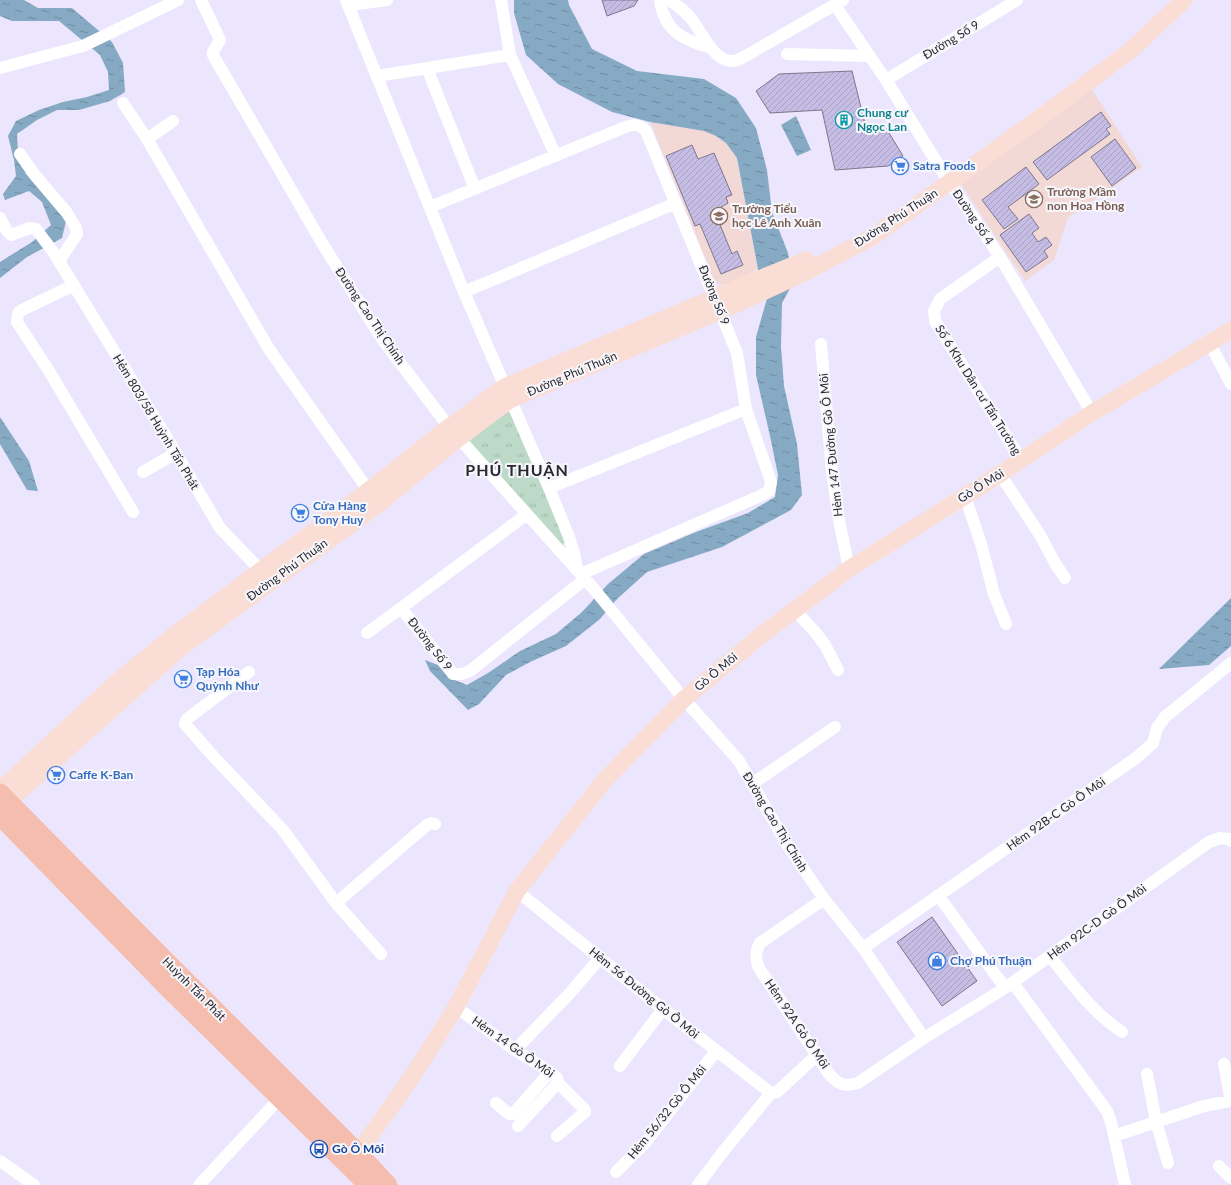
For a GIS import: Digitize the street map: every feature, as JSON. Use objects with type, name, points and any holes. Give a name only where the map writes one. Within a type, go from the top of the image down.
[{"type":"main road","name":"Huỳnh Tấn Phát","points":[[2,802],[168,988],[279,1099],[388,1185]]},
{"type":"main road","name":"Huỳnh Tấn Phát","points":[[2,802],[154,949],[353,1158],[368,1185]]},
{"type":"street","points":[[0,68],[83,46],[178,0]]},
{"type":"street","name":"Đường Cao Thị Chính","points":[[201,0],[219,37],[220,43],[213,52],[213,55],[322,243],[382,339],[454,432],[594,589],[684,699],[739,761],[788,846],[824,900],[863,948],[924,1038]]},
{"type":"street","points":[[387,0],[347,3],[464,292],[549,488],[569,537],[581,574]]},
{"type":"street","points":[[501,0],[510,55],[556,156]]},
{"type":"street","name":"Đường Số 9","points":[[886,80],[1017,0]]},
{"type":"street","name":"Đường Phú Thuận","points":[[947,178],[1156,18],[1176,0]]},
{"type":"street","name":"Đường Phú Thuận","points":[[2,802],[183,646],[368,491],[507,394],[804,267],[922,192],[947,178],[1130,51],[1184,0]]},
{"type":"street","name":"Đường Số 4","points":[[669,1],[668,24],[673,30],[685,40],[711,48]]},
{"type":"street","name":"Đường Số 4","points":[[669,1],[692,19],[714,53],[723,59],[732,61],[737,60],[839,2],[869,56],[886,80],[947,178],[1000,257],[1092,413]]},
{"type":"street","points":[[787,54],[869,56]]},
{"type":"street","points":[[377,76],[510,55]]},
{"type":"street","points":[[427,68],[475,189]]},
{"type":"street","points":[[124,104],[147,139],[269,349],[368,491],[379,504]]},
{"type":"street","points":[[147,139],[173,122]]},
{"type":"street","name":"Đường Số 9","points":[[430,207],[628,126],[634,124],[641,126],[646,132],[737,353],[746,409],[771,482],[769,491],[581,574],[470,671],[462,674],[453,674],[401,608],[527,514]]},
{"type":"street","points":[[20,154],[34,174],[67,213],[76,228],[76,234],[56,257]]},
{"type":"street","points":[[464,292],[676,203]]},
{"type":"street","name":"Hẻm 803/58 Huỳnh Tấn Phát","points":[[0,218],[10,235],[33,228],[56,257],[220,528],[266,576]]},
{"type":"street","name":"Số 6 Khu Dân cư Tấn Trường","points":[[1000,257],[940,299],[934,311],[935,321],[1021,460]]},
{"type":"street","points":[[74,285],[22,310],[18,313],[17,322],[133,512]]},
{"type":"street","name":"Gò Ô Môi","points":[[353,1158],[412,1077],[456,1007],[517,891],[604,781],[684,699],[794,609],[849,569],[1000,474],[1092,413],[1231,330]]},
{"type":"street","points":[[1209,342],[1231,384]]},
{"type":"street","name":"Hẻm 147 Đường Gò Ô Môi","points":[[822,344],[832,472],[839,520],[849,569]]},
{"type":"street","points":[[549,488],[746,409]]},
{"type":"street","name":"Đường Phú Thuận","points":[[266,576],[379,504],[454,432]]},
{"type":"street","points":[[143,472],[176,453]]},
{"type":"street","points":[[1000,474],[1040,535],[1056,565],[1065,578]]},
{"type":"street","points":[[965,496],[981,544],[994,594],[1006,624]]},
{"type":"street","points":[[367,633],[401,608]]},
{"type":"street","points":[[794,609],[820,638],[838,670]]},
{"type":"street","name":"Hẻm 92B-C Gò Ô Môi","points":[[863,948],[1147,750],[1153,743],[1157,728],[1165,717],[1231,663]]},
{"type":"street","points":[[249,672],[187,719],[185,724],[282,830],[336,903],[381,954]]},
{"type":"street","points":[[752,784],[835,727]]},
{"type":"street","points":[[336,903],[427,825],[431,823],[435,824]]},
{"type":"street","name":"Hẻm 92C-D Gò Ô Môi","points":[[924,1038],[1009,985],[1209,842],[1220,838],[1229,839],[1231,841]]},
{"type":"street","name":"Hẻm 56 Đường Gò Ô Môi","points":[[517,891],[663,1009],[771,1093]]},
{"type":"street","points":[[938,895],[1107,1111],[1125,1185]]},
{"type":"street","name":"Hẻm 92A Gò Ô Môi","points":[[824,900],[760,943],[756,950],[756,961],[759,968],[829,1074],[836,1082],[844,1085],[858,1083],[924,1038]]},
{"type":"street","points":[[1050,956],[1082,997],[1106,1021],[1122,1032]]},
{"type":"street","points":[[515,1050],[570,993],[600,958]]},
{"type":"street","name":"Hẻm 14 Gò Ô Môi","points":[[456,1007],[515,1050],[557,1078],[558,1083],[518,1126]]},
{"type":"street","points":[[620,1066],[663,1009]]},
{"type":"street","name":"Hẻm 56/32 Gò Ô Môi","points":[[616,1172],[645,1143],[716,1051]]},
{"type":"street","points":[[698,1185],[771,1093],[777,1092],[817,1056]]},
{"type":"street","points":[[1114,1136],[1204,1106],[1231,1101],[1224,1064]]},
{"type":"street","points":[[496,1103],[509,1114],[513,1114],[550,1072]]},
{"type":"street","points":[[1147,1074],[1156,1122],[1168,1163]]},
{"type":"street","points":[[557,1136],[586,1110],[558,1083]]},
{"type":"street","points":[[199,1185],[279,1099]]},
{"type":"street","points":[[0,1161],[34,1185]]},
{"type":"street","points":[[1219,1166],[1231,1178]]},
{"type":"shaded area","name":"Trường Mầm non Hoa Hồng","points":[[1091,88],[1142,167],[1068,218],[1054,260],[1025,281],[958,180]]},
{"type":"shaded area","name":"Trường Tiểu học Lê Anh Xuân","points":[[650,122],[704,131],[716,136],[726,143],[737,158],[758,269],[742,278],[726,284],[719,284],[715,282]]},
{"type":"green space","points":[[505,409],[512,414],[560,526],[565,542],[562,545],[557,542],[469,442],[469,432]]},
{"type":"water","points":[[0,0],[24,0],[38,8],[72,8],[112,42],[123,63],[125,92],[110,101],[79,110],[57,110],[37,120],[17,134],[18,152],[26,174],[67,217],[62,238],[27,257],[0,278],[0,262],[32,242],[51,225],[42,202],[29,191],[5,200],[3,194],[16,176],[8,136],[16,121],[39,110],[63,102],[87,97],[109,90],[108,72],[100,55],[59,21],[12,21],[0,16]]},
{"type":"water","points":[[514,0],[568,0],[569,5],[592,49],[637,71],[704,79],[736,98],[756,128],[767,170],[772,212],[788,253],[793,283],[782,303],[781,347],[784,386],[797,444],[802,495],[791,510],[722,547],[647,572],[616,600],[600,619],[566,646],[530,662],[506,675],[479,704],[468,710],[430,671],[425,660],[438,665],[452,679],[467,685],[488,673],[520,651],[556,634],[582,612],[608,584],[644,554],[696,532],[748,513],[775,497],[778,475],[756,375],[756,337],[768,295],[758,269],[737,158],[726,143],[716,136],[704,131],[650,122],[612,112],[558,84],[526,55],[514,13]]},
{"type":"water","points":[[796,116],[811,150],[797,156],[781,125]]},
{"type":"water","points":[[0,417],[29,461],[38,491],[27,490],[0,444]]},
{"type":"water","points":[[1231,598],[1231,646],[1209,665],[1159,669]]},
{"type":"building","points":[[602,0],[638,0],[634,6],[607,16]]},
{"type":"building","name":"Chung cư Ngọc Lan","points":[[852,71],[866,128],[886,128],[903,156],[888,166],[835,170],[822,110],[770,113],[756,91],[779,74]]},
{"type":"building","points":[[1101,112],[1111,126],[1106,129],[1110,134],[1047,180],[1033,162]]},
{"type":"building","points":[[1115,139],[1136,168],[1112,186],[1091,157]]},
{"type":"building","points":[[692,145],[698,159],[714,153],[732,195],[726,197],[728,203],[721,207],[723,212],[716,215],[732,254],[737,251],[743,265],[721,274],[700,224],[695,226],[666,156]]},
{"type":"building","points":[[1026,167],[1039,184],[1008,207],[1018,219],[1004,229],[982,200]]},
{"type":"building","points":[[1029,214],[1039,228],[1032,233],[1038,242],[1046,237],[1052,245],[1044,251],[1048,257],[1026,272],[1000,235]]},
{"type":"building","name":"Chợ Phú Thuận","points":[[932,917],[977,981],[942,1006],[897,942]]},
{"type":"place","name":"Chung cư Ngọc Lan","points":[[844,120]]},
{"type":"place","name":"Satra Foods","points":[[900,166]]},
{"type":"place","name":"Trường Mầm non Hoa Hồng","points":[[1034,199]]},
{"type":"place","name":"Trường Tiểu học Lê Anh Xuân","points":[[719,216]]},
{"type":"place","name":"Cửa Hàng Tony Huy","points":[[300,513]]},
{"type":"place","name":"Tạp Hóa Quỳnh Như","points":[[183,679]]},
{"type":"place","name":"Caffe K-Ban","points":[[56,775]]},
{"type":"place","name":"Chợ Phú Thuận","points":[[937,961]]},
{"type":"place","name":"Gò Ô Môi","points":[[319,1149]]},
{"type":"district","name":"PHÚ THUẬN","points":[[517,470]]}]
